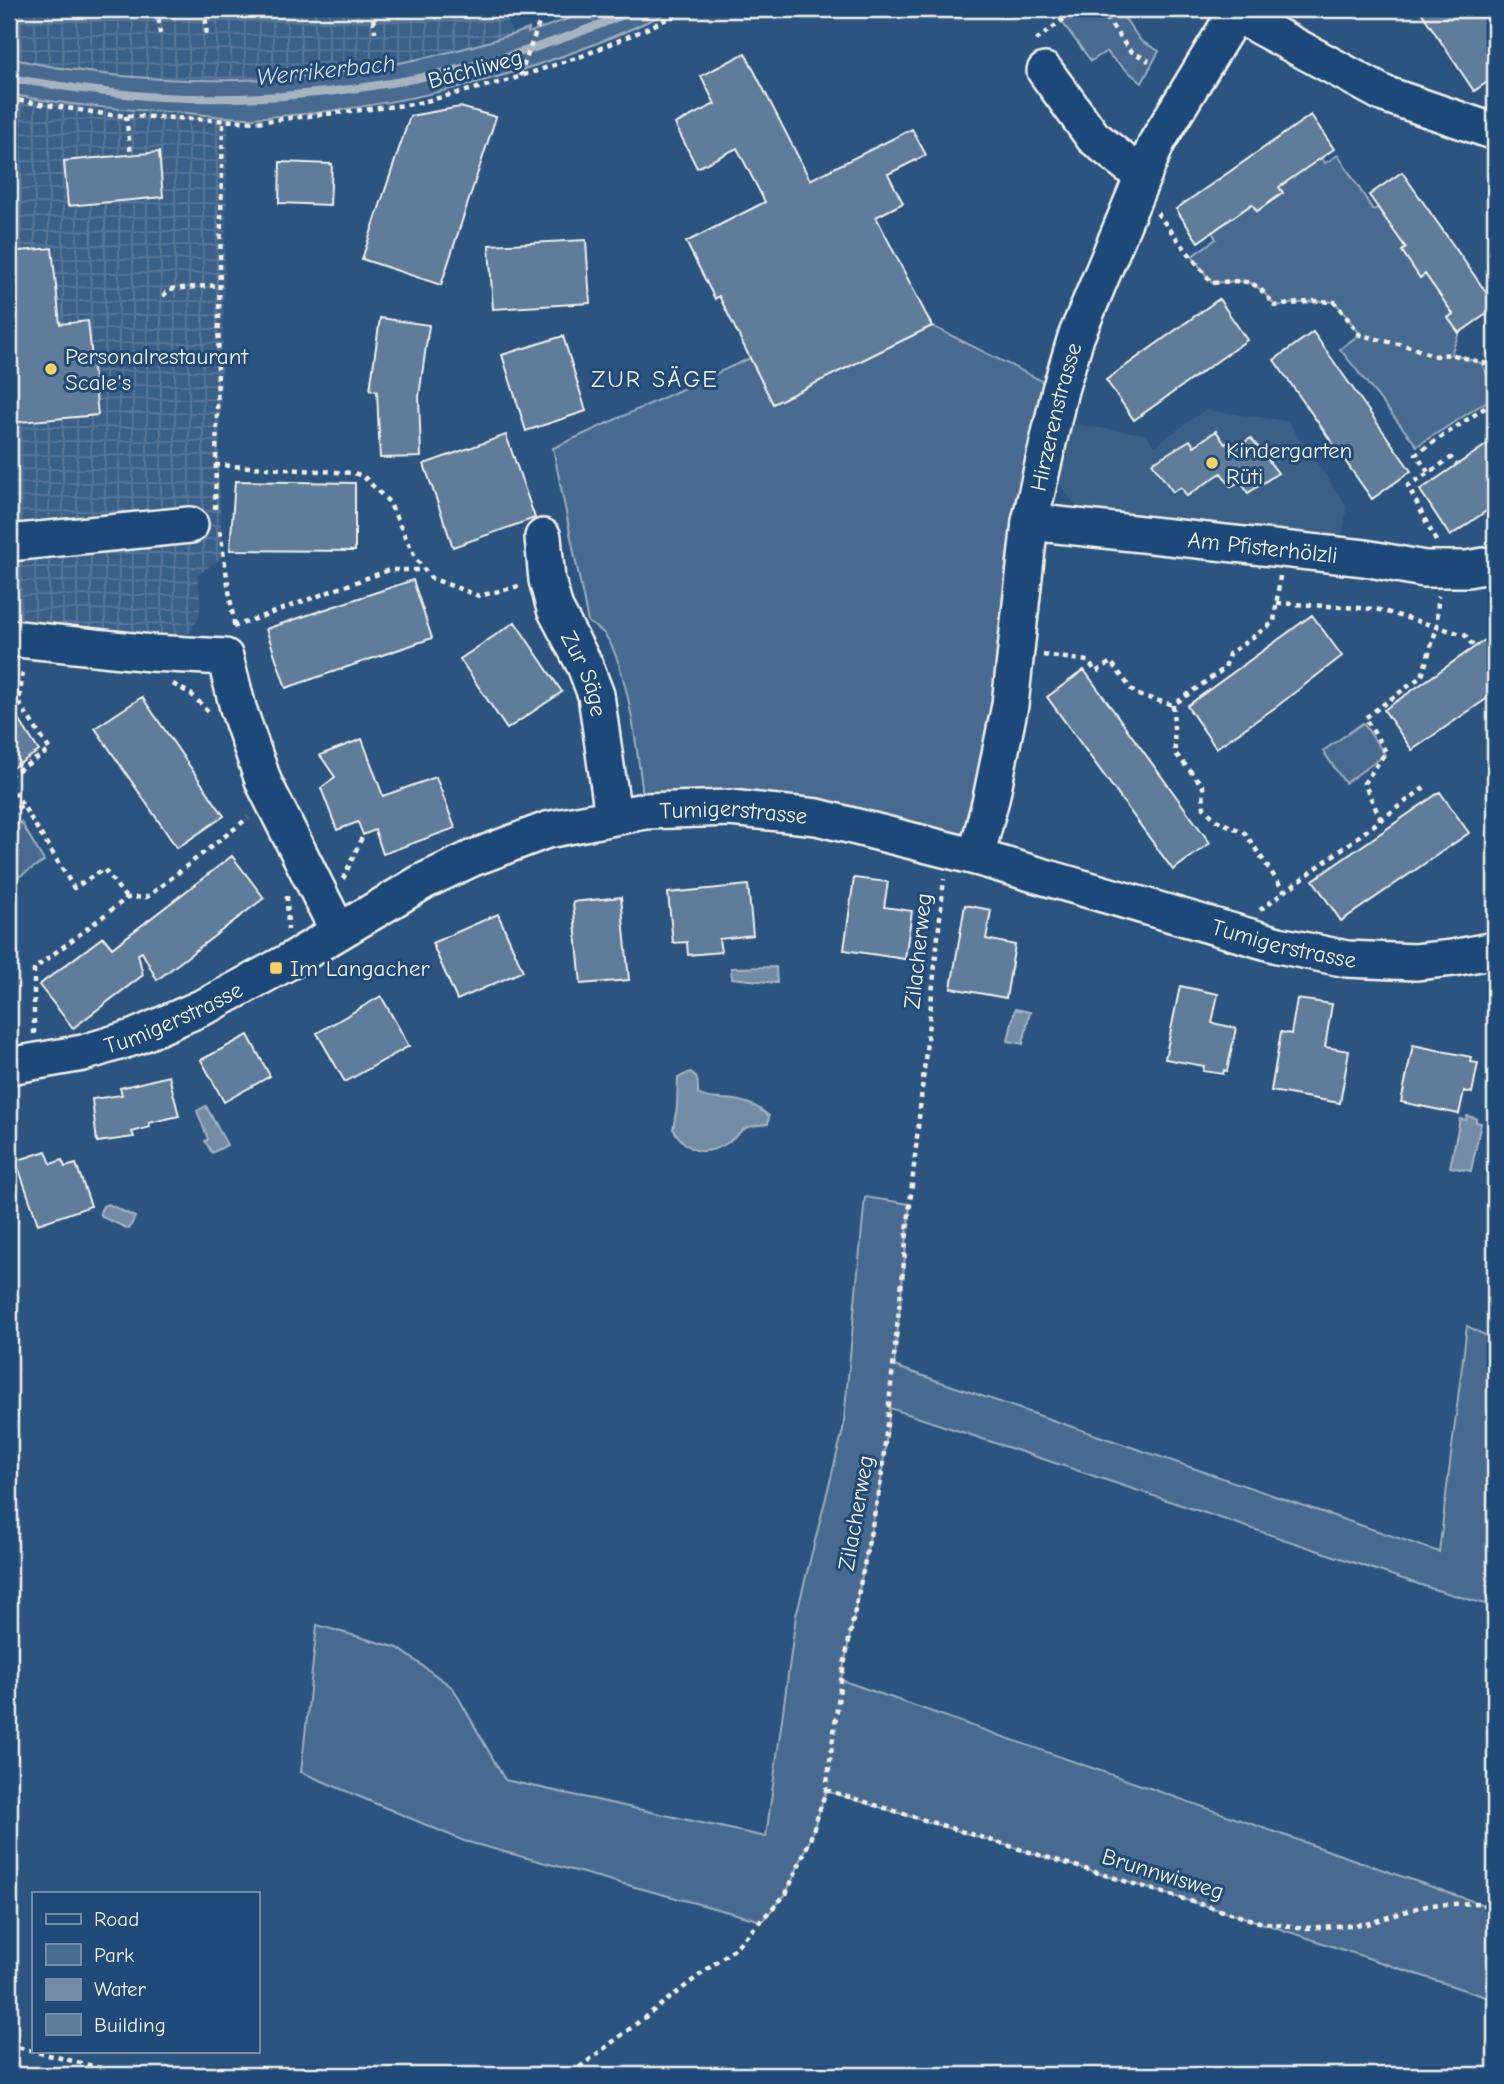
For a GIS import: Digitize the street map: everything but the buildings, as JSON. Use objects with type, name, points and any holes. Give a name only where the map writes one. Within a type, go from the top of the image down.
[{"type":"street","points":[[1237,11],[1384,94],[1495,132]]},
{"type":"street","name":"Hirzerenstrasse","points":[[963,854],[991,799],[1004,732],[1030,522],[1060,390],[1076,337],[1157,142],[1237,11]]},
{"type":"street","points":[[1040,55],[1093,137],[1140,182]]},
{"type":"street","points":[[9,543],[208,521]]},
{"type":"street","name":"Am Pfisterhölzli","points":[[1030,522],[1365,558],[1436,570],[1495,564]]},
{"type":"street","name":"Zur Säge","points":[[543,537],[547,580],[555,609],[585,666],[596,695],[590,747],[613,816]]},
{"type":"street","points":[[16,657],[151,653],[225,657],[238,708],[264,783],[338,931]]},
{"type":"street","name":"Tumigerstrasse","points":[[22,1065],[83,1053],[135,1037],[197,1010],[288,962],[424,881],[473,858],[547,831],[645,811],[742,809],[817,817],[963,854],[1278,945],[1348,959],[1415,962],[1495,950]]},
{"type":"path","points":[[158,9],[160,35]]},
{"type":"path","points":[[205,9],[208,39]]},
{"type":"path","points":[[372,9],[374,32]]},
{"type":"path","points":[[428,9],[438,18]]},
{"type":"path","points":[[520,76],[544,9]]},
{"type":"path","name":"Bächliweg","points":[[9,99],[35,105],[126,116],[256,122],[414,104],[520,76],[607,46],[688,9]]},
{"type":"path","points":[[1040,55],[1077,9]]},
{"type":"path","points":[[1100,9],[1129,50],[1149,61]]},
{"type":"path","points":[[126,116],[131,155]]},
{"type":"path","points":[[223,121],[214,500],[208,521],[237,639]]},
{"type":"path","points":[[1140,182],[1212,283],[1244,280],[1261,287],[1275,306],[1316,301],[1335,302],[1360,335],[1411,347],[1434,356],[1450,354],[1495,366]]},
{"type":"path","points":[[163,296],[170,289],[220,285]]},
{"type":"path","points":[[1428,472],[1416,454],[1495,401]]},
{"type":"path","points":[[1381,820],[1364,783],[1386,752],[1365,718],[1422,676],[1437,627],[1436,539],[1408,486],[1451,458],[1456,466]]},
{"type":"path","points":[[215,465],[354,473],[363,476],[389,502],[416,559],[431,578],[479,596],[547,580]]},
{"type":"path","points":[[1173,705],[1225,668],[1229,654],[1274,622],[1284,550]]},
{"type":"path","points":[[228,629],[389,570],[425,570]]},
{"type":"path","points":[[1276,603],[1376,609],[1465,635],[1474,647]]},
{"type":"path","points":[[1015,651],[1087,661],[1096,672],[1111,663],[1135,694],[1173,705]]},
{"type":"path","points":[[16,657],[35,669]]},
{"type":"path","points":[[9,776],[50,750],[19,703],[16,657]]},
{"type":"path","points":[[170,682],[191,694],[215,718],[238,708]]},
{"type":"path","points":[[1173,705],[1175,753],[1203,786],[1204,808],[1216,820],[1245,834],[1284,891]]},
{"type":"path","points":[[9,783],[74,888],[104,869],[127,898]]},
{"type":"path","points":[[1240,934],[1244,924],[1284,891],[1425,787]]},
{"type":"path","points":[[9,814],[22,806]]},
{"type":"path","points":[[22,1065],[34,969],[127,898],[147,897],[252,815]]},
{"type":"path","name":"Zilacherweg","points":[[573,2075],[735,1948],[786,1894],[810,1840],[826,1790],[841,1680],[881,1481],[943,880],[963,854]]},
{"type":"path","name":"Brunnwisweg","points":[[826,1790],[1259,1922],[1306,1928],[1366,1924],[1427,1905],[1478,1903],[1495,1909]]},
{"type":"path","points":[[9,2045],[32,2051]]},
{"type":"path","points":[[37,2052],[128,2075]]},
{"type":"shaded area","points":[[9,9],[505,9],[512,35],[377,68],[247,80],[181,79],[115,75],[50,67],[9,58]]},
{"type":"shaded area","points":[[9,94],[112,109],[229,116],[219,472],[222,557],[197,576],[201,602],[199,617],[191,631],[180,640],[9,625]]},
{"type":"shaded area","points":[[1205,410],[1287,421],[1347,506],[1341,544],[1079,510],[1054,476],[1066,424],[1146,434],[1155,446]]},
{"type":"green space","points":[[596,9],[674,9],[624,32],[521,70],[414,97],[306,114],[236,118],[98,107],[9,94],[9,58],[74,70],[139,77],[271,79],[337,73],[402,62],[466,48],[529,29],[528,33]]},
{"type":"green space","points":[[1071,9],[1118,9],[1141,41],[1159,51],[1142,83],[1107,51],[1091,61],[1059,18]]},
{"type":"green space","points":[[1338,155],[1373,210],[1378,208],[1406,248],[1402,251],[1420,277],[1425,274],[1453,314],[1448,318],[1459,333],[1451,354],[1481,363],[1495,389],[1495,396],[1417,446],[1340,349],[1360,334],[1335,302],[1316,301],[1275,306],[1261,290],[1248,282],[1212,283],[1192,256],[1216,239],[1212,232],[1252,204],[1257,211],[1283,193],[1279,187],[1321,158],[1325,163]]},
{"type":"green space","points":[[932,326],[1060,390],[1025,555],[1007,554],[992,701],[1010,705],[976,857],[817,817],[645,811],[627,694],[614,651],[603,633],[588,622],[553,448],[750,358],[773,403]]},
{"type":"green space","points":[[1363,723],[1385,755],[1345,783],[1323,751]]},
{"type":"green space","points":[[21,822],[44,861],[9,883],[9,830]]},
{"type":"green space","points":[[865,1197],[910,1204],[894,1366],[1439,1552],[1467,1326],[1495,1340],[1495,1607],[1433,1589],[890,1408],[881,1481],[841,1680],[1495,1909],[1495,2000],[1259,1922],[826,1791],[810,1840],[786,1894],[762,1921],[464,1841],[301,1772],[317,1625],[398,1648],[453,1688],[505,1780],[766,1837],[796,1616],[843,1430]]},
{"type":"water","points":[[776,967],[777,983],[732,978],[731,968]]},
{"type":"water","points":[[1015,1009],[1030,1012],[1023,1044],[1008,1041]]},
{"type":"water","points":[[690,1072],[696,1078],[698,1094],[707,1098],[753,1105],[769,1116],[768,1124],[746,1128],[729,1142],[712,1150],[698,1150],[685,1144],[673,1129],[678,1078]]},
{"type":"water","points":[[206,1106],[227,1145],[212,1153],[205,1141],[208,1139],[197,1111]]},
{"type":"water","points":[[1467,1116],[1476,1118],[1476,1122],[1481,1123],[1471,1171],[1450,1167],[1460,1119],[1466,1120]]},
{"type":"water","points":[[108,1204],[135,1217],[129,1229],[102,1217],[100,1212],[103,1206]]},
{"type":"waterway","name":"Werrikerbach","points":[[9,78],[104,92],[161,97],[283,96],[344,90],[404,81],[522,52],[637,9]]},
{"type":"place","name":"Personalrestaurant Scale's","points":[[51,369]]},
{"type":"place","name":"Kindergarten Rüti","points":[[1212,463]]},
{"type":"place","name":"Im Langacher","points":[[276,968]]},
{"type":"district","name":"ZUR SÄGE","points":[[655,379]]}]
